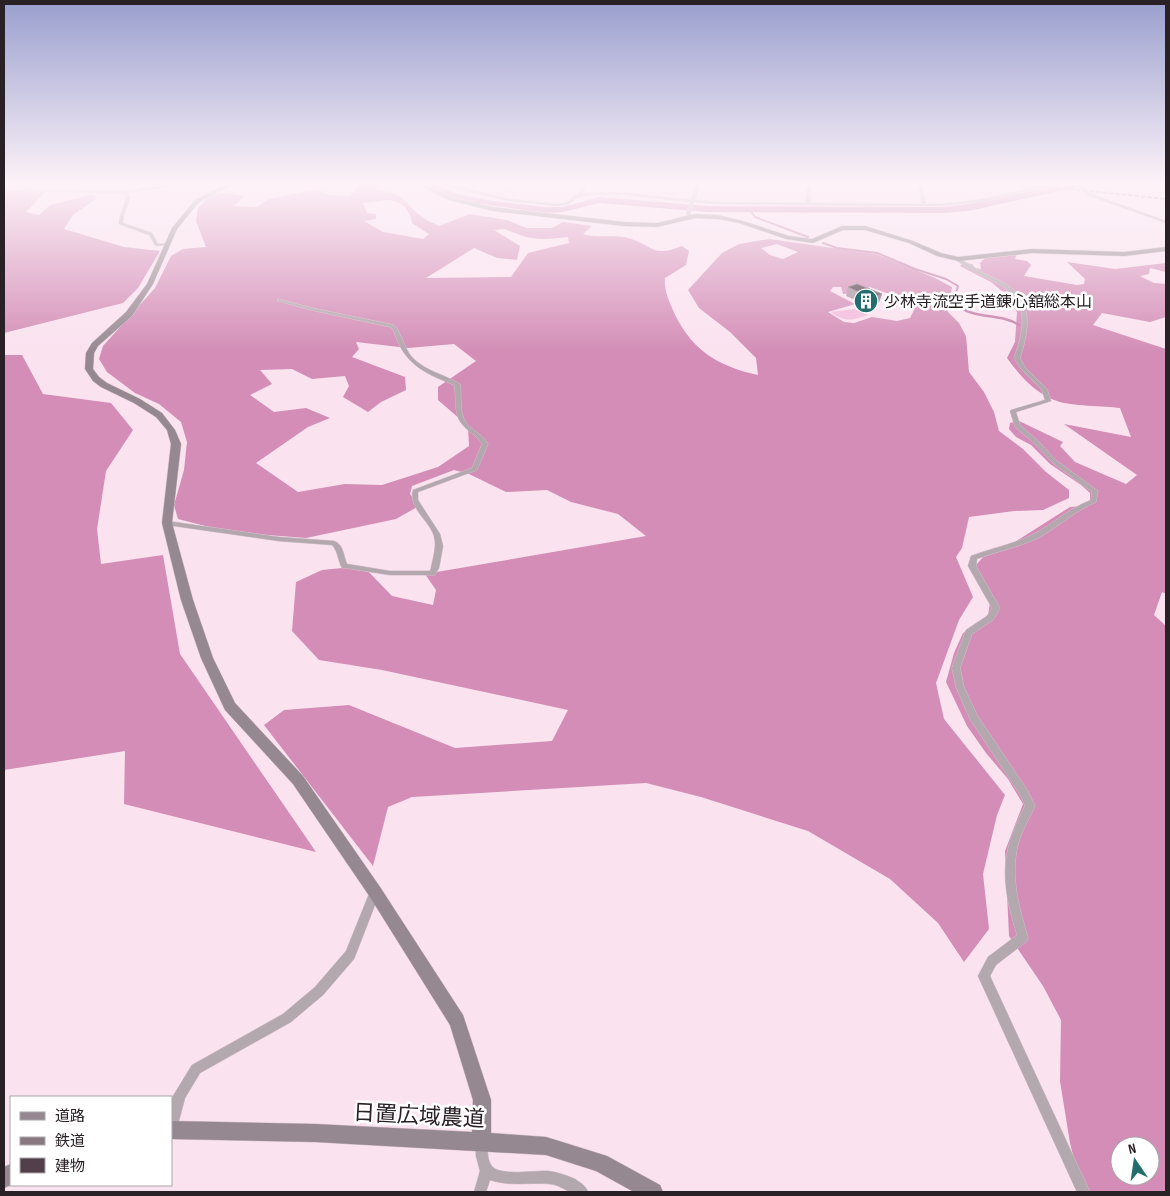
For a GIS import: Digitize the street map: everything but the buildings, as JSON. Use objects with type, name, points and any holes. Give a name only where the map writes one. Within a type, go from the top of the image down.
[{"type":"street","points":[[155,241],[157,245],[168,244]]},
{"type":"street","points":[[169,241],[157,271],[140,300],[129,314],[96,345],[88,361],[89,369],[96,379],[159,415],[171,430],[176,444],[167,523],[193,617],[207,658],[230,706],[298,780],[375,892],[457,1021],[482,1100],[482,1159],[487,1171],[498,1177],[554,1178],[582,1192]]},
{"type":"street","points":[[908,241],[939,255],[958,258],[1032,251],[1124,254],[1166,249]]},
{"type":"street","points":[[958,258],[976,272],[1002,284],[1018,295],[1023,303],[1024,341],[1017,358],[1023,368],[1045,390],[1048,401],[1013,411],[1017,426],[1055,462],[1095,490],[1094,501],[1084,504],[1058,519],[1036,536],[974,558],[972,566],[996,608],[990,618],[969,632],[956,668],[960,687],[973,717],[1025,794],[1030,806],[1022,820],[1009,856],[1014,911],[1023,937],[992,961],[984,976],[1084,1192]]},
{"type":"street","points":[[167,523],[280,539],[334,543],[338,545],[342,563],[345,566],[390,573],[432,573],[435,568],[439,546],[437,534],[415,500],[415,491],[466,474],[475,469],[485,444],[483,439],[462,421],[457,384],[422,369],[413,362],[405,354],[398,341],[395,328],[392,326],[280,300]]},
{"type":"street","points":[[172,1125],[179,1096],[196,1069],[287,1018],[319,991],[350,956],[375,892]]},
{"type":"street","name":"日置広域農道","points":[[172,1129],[315,1133],[546,1146],[600,1163],[653,1192]]},
{"type":"street","points":[[480,1192],[487,1171]]},
{"type":"shaded area","points":[[4,241],[103,241],[124,247],[160,251],[138,288],[123,303],[4,333]]},
{"type":"shaded area","points":[[204,241],[512,241],[520,246],[517,260],[497,258],[474,248],[426,278],[511,277],[528,253],[569,243],[569,241],[637,241],[659,251],[682,246],[689,251],[686,265],[665,278],[667,294],[679,322],[687,334],[706,353],[729,366],[758,375],[756,358],[730,332],[699,308],[688,290],[722,253],[739,244],[758,241],[782,241],[876,254],[952,287],[948,312],[959,323],[966,336],[969,372],[984,392],[994,412],[999,431],[1023,449],[1046,472],[1069,490],[1069,498],[1043,510],[1014,511],[969,517],[962,548],[956,557],[973,597],[959,620],[936,683],[944,719],[1005,795],[997,815],[983,874],[989,929],[964,962],[938,923],[890,879],[808,831],[701,797],[646,783],[412,797],[388,807],[373,866],[264,725],[284,710],[349,705],[455,748],[552,741],[568,710],[382,670],[319,660],[292,631],[296,582],[322,570],[363,566],[392,596],[433,605],[436,590],[425,574],[646,536],[618,514],[571,502],[547,490],[506,492],[469,474],[454,470],[412,486],[410,494],[419,506],[396,519],[306,538],[229,532],[178,519],[174,505],[184,470],[187,442],[181,422],[159,404],[135,393],[107,372],[99,359],[103,346],[155,288],[171,256],[183,249],[206,247]],"holes":[[[777,244],[798,252],[783,259],[770,255],[761,248]],[[833,287],[841,287],[843,294],[860,292],[870,287],[892,295],[888,298],[903,303],[914,310],[910,318],[897,321],[872,317],[854,323],[844,322],[828,312],[855,304],[830,291]],[[356,342],[408,348],[454,344],[476,361],[438,387],[438,400],[468,426],[469,446],[438,467],[382,485],[345,484],[298,492],[256,463],[308,427],[330,418],[306,408],[274,412],[250,395],[272,384],[260,370],[292,369],[312,379],[345,376],[349,386],[343,397],[368,412],[381,402],[406,390],[405,377],[352,357],[359,349]]]},
{"type":"shaded area","points":[[1017,254],[1015,259],[1027,261],[1031,265],[1024,276],[1077,285],[1084,284],[1085,279],[1067,262],[1115,269],[1166,263],[1166,272],[1150,268],[1149,274],[1140,276],[1154,283],[1166,284],[1166,317],[1150,322],[1102,313],[1093,325],[1166,349],[1166,594],[1162,592],[1154,615],[1166,626],[1166,1192],[1082,1192],[1070,1143],[1060,1081],[1061,1020],[1043,986],[1009,936],[1005,851],[1023,804],[1008,779],[967,726],[946,682],[954,653],[963,633],[988,616],[990,602],[975,566],[985,555],[1015,542],[1070,507],[1086,506],[1090,499],[1090,493],[1081,485],[1050,464],[1031,445],[1016,437],[1009,429],[1010,423],[1019,421],[1063,442],[1060,446],[1075,462],[1126,484],[1137,475],[1064,424],[1131,437],[1120,408],[1070,404],[1049,398],[1029,384],[1007,358],[1015,342],[1017,312],[1010,302],[1011,299],[1025,302],[1019,294],[1002,291],[991,282],[960,266],[963,263],[972,264],[975,268],[981,269],[980,263],[985,258]]},
{"type":"shaded area","points":[[854,309],[868,315],[845,319],[831,312]]},
{"type":"shaded area","points":[[4,355],[22,355],[43,394],[111,403],[133,430],[106,471],[97,529],[101,564],[163,555],[180,654],[316,852],[124,804],[125,751],[4,770]]},
{"type":"waterway","points":[[823,243],[837,248],[877,253],[915,269],[946,279],[958,286],[954,299]]},
{"type":"waterway","points":[[954,298],[953,302],[969,312],[1011,321],[1019,325]]},
{"type":"place","name":"少林寺流空手道錬心舘総本山","points":[[866,301]]}]
